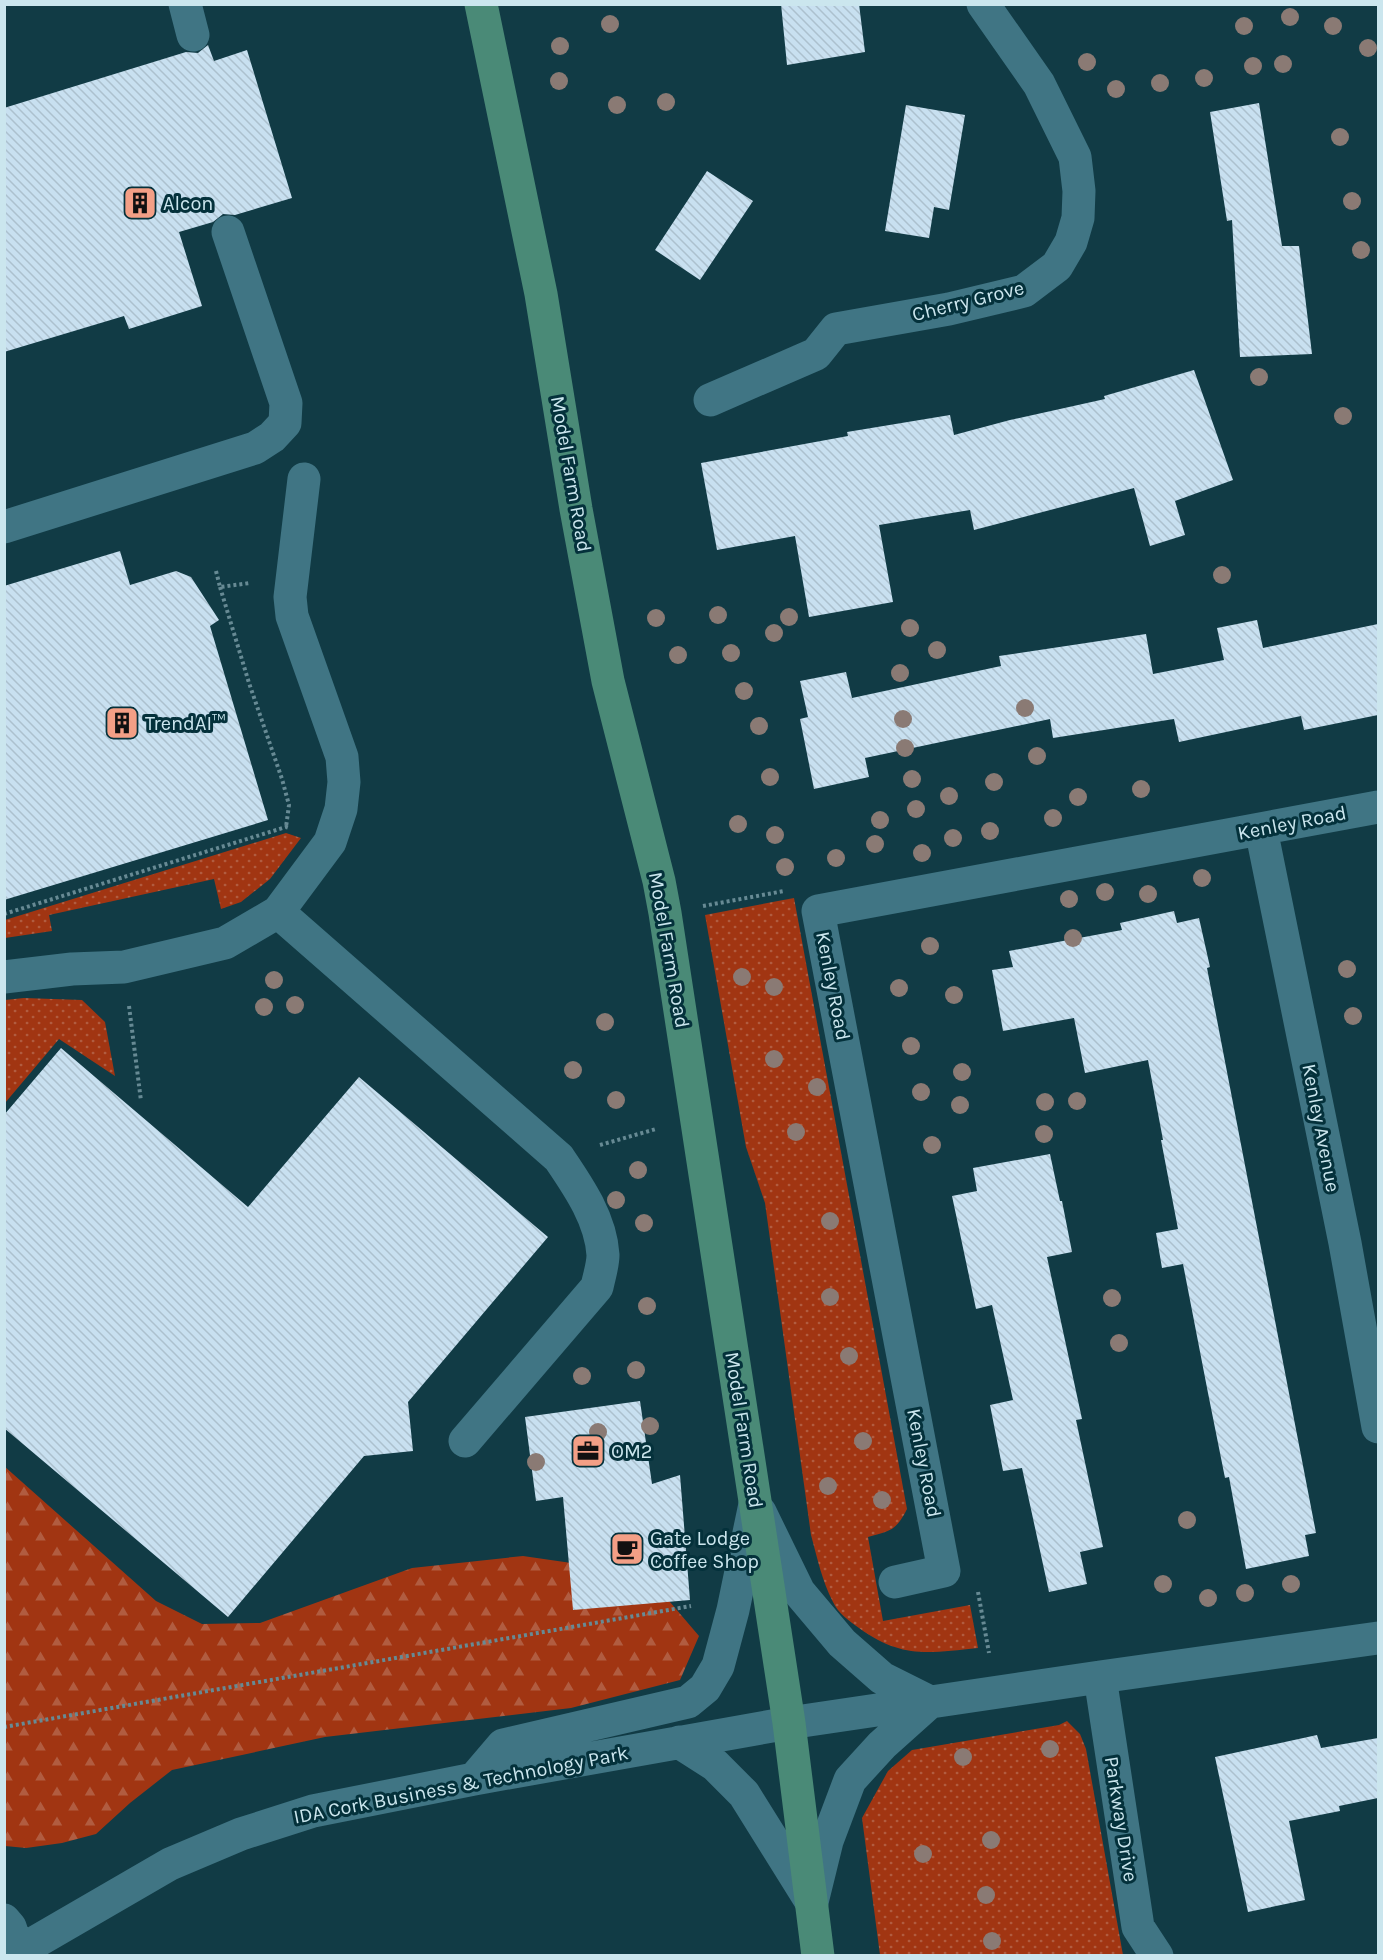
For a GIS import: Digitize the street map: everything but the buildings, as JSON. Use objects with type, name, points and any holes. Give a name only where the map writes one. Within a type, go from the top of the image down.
[{"type":"main road","name":"Model Farm Road","points":[[481,4],[542,294],[576,509],[608,681],[659,881],[665,913],[789,1724],[818,1956]]},
{"type":"street","name":"Cherry Grove","points":[[710,400],[816,354],[836,329],[950,309],[1024,291],[1057,266],[1071,242],[1078,218],[1079,191],[1075,157],[1039,84],[983,4]]},
{"type":"street","points":[[4,527],[255,448],[272,437],[285,423],[286,403],[228,232]]},
{"type":"street","points":[[4,977],[72,969],[124,967],[225,943],[278,912],[330,842],[341,809],[344,782],[342,757],[292,616],[290,597],[304,478]]},
{"type":"street","name":"Kenley Road","points":[[895,1582],[944,1571],[818,911],[1378,807]]},
{"type":"street","name":"Kenley Avenue","points":[[1261,829],[1345,1243],[1378,1427]]},
{"type":"street","points":[[278,912],[559,1158],[580,1191],[596,1224],[603,1255],[597,1287],[465,1441]]},
{"type":"street","points":[[755,1502],[799,1592],[842,1643],[882,1678],[930,1702]]},
{"type":"street","points":[[474,1779],[503,1744],[688,1702],[705,1688],[718,1666],[733,1610],[755,1502]]},
{"type":"street","points":[[789,1724],[1378,1638]]},
{"type":"street","name":"Parkway Drive","points":[[1100,1677],[1138,1927],[1157,1956]]},
{"type":"street","name":"Model Farm Road","points":[[812,1903],[828,1841],[850,1780],[882,1745],[930,1702]]},
{"type":"street","name":"IDA Cork Business & Technology Park","points":[[4,1920],[10,1927],[20,1953],[170,1864],[241,1834],[313,1811],[474,1779],[789,1724]]},
{"type":"street","points":[[679,1742],[715,1765],[744,1794],[812,1903]]},
{"type":"path","points":[[220,587],[246,674],[282,778],[289,805],[286,827]]},
{"type":"path","points":[[4,914],[286,827],[330,842]]},
{"type":"path","points":[[665,913],[794,889]]},
{"type":"path","points":[[124,967],[141,1101]]},
{"type":"path","points":[[559,1158],[696,1118]]},
{"type":"path","points":[[978,1592],[989,1650],[993,1694]]},
{"type":"path","points":[[4,1727],[700,1604]]},
{"type":"green space","points":[[286,833],[301,838],[270,879],[241,902],[221,909],[214,879],[49,915],[52,931],[5,938],[5,920]]},
{"type":"green space","points":[[794,898],[907,1509],[892,1529],[868,1537],[883,1621],[970,1605],[978,1648],[916,1652],[889,1645],[859,1628],[835,1606],[823,1577],[811,1535],[765,1203],[746,1147],[705,915]]},
{"type":"green space","points":[[24,998],[82,1000],[105,1022],[115,1076],[59,1039],[5,1103],[5,1000]]},
{"type":"green space","points":[[4,1466],[156,1601],[202,1624],[260,1623],[412,1568],[523,1556],[592,1566],[635,1561],[699,1636],[680,1680],[571,1708],[325,1737],[172,1770],[130,1803],[96,1834],[62,1843],[26,1848],[5,1846]]},
{"type":"green space","points":[[1067,1721],[1080,1734],[1086,1749],[1123,1955],[880,1955],[862,1818],[888,1771],[912,1750],[1059,1725]]},
{"type":"place","name":"Alcon","points":[[140,203]]},
{"type":"place","name":"TrendAI™","points":[[122,723]]},
{"type":"place","name":"OM2","points":[[588,1451]]},
{"type":"place","name":"Gate Lodge Coffee Shop","points":[[627,1549]]}]
